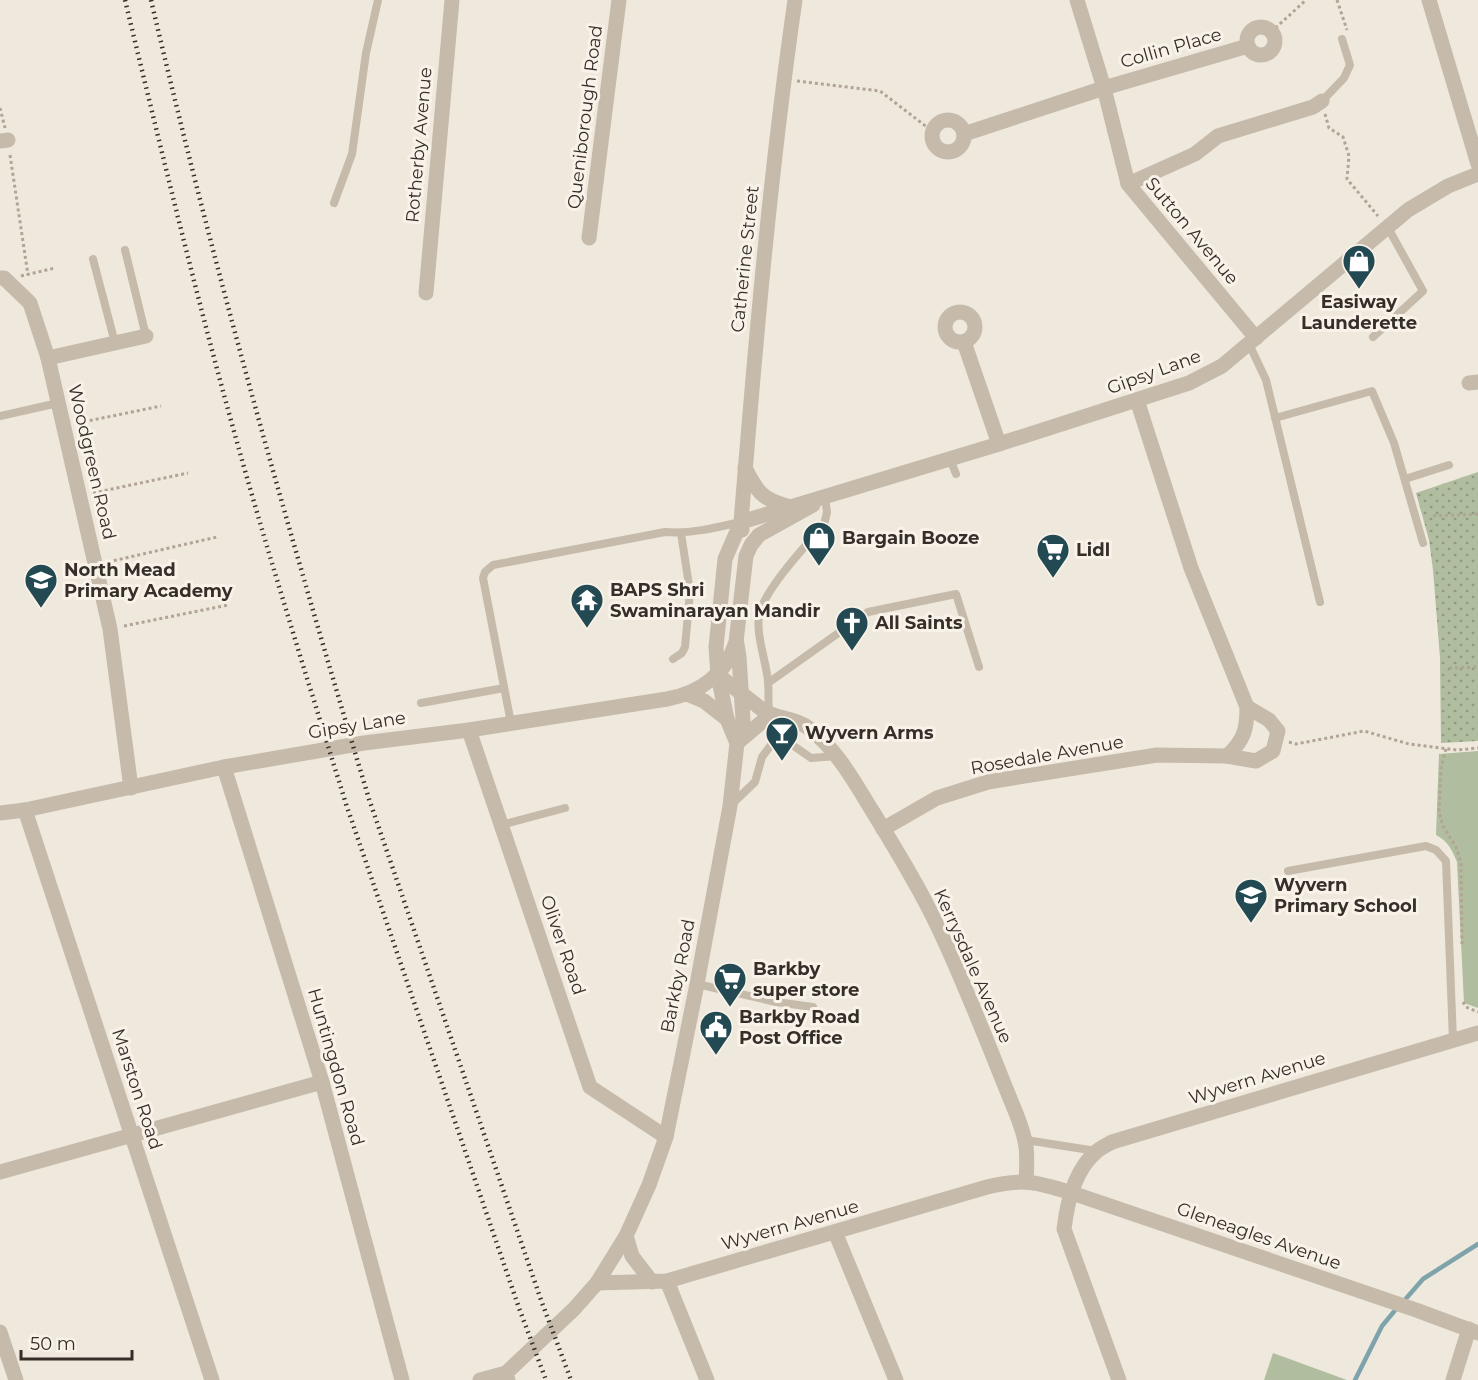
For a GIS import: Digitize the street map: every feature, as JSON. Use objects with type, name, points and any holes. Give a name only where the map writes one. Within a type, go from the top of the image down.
[{"type":"street","name":"Rotherby Avenue","points":[[426,293],[452,0]]},
{"type":"street","name":"Queniborough Road","points":[[589,238],[619,0]]},
{"type":"street","name":"Catherine Street","points":[[741,522],[783,79],[795,0]]},
{"type":"street","name":"Sutton Avenue","points":[[1077,0],[1104,88],[1128,184],[1253,341]]},
{"type":"street","points":[[1429,0],[1478,164]]},
{"type":"street","name":"Collin Place","points":[[964,134],[1104,88],[1248,46],[1248,37],[1254,30],[1262,28],[1271,32]]},
{"type":"street","points":[[1128,184],[1195,154],[1218,136],[1313,107],[1322,101]]},
{"type":"street","points":[[950,120],[959,124],[964,134],[962,145],[954,151],[938,150],[932,141],[932,131],[939,122],[950,120]]},
{"type":"street","name":"Gipsy Lane","points":[[741,522],[999,444],[1137,400],[1205,375],[1222,366],[1253,341],[1408,210],[1448,186],[1478,174]]},
{"type":"street","name":"Woodgreen Road","points":[[2,278],[30,303],[48,358],[110,629],[131,788]]},
{"type":"street","points":[[48,358],[146,336]]},
{"type":"street","points":[[964,342],[999,444]]},
{"type":"street","points":[[1137,400],[1191,568],[1246,707],[1247,720],[1241,742],[1227,756]]},
{"type":"street","points":[[745,468],[756,490],[770,501],[788,506]]},
{"type":"street","name":"Gipsy Lane","points":[[0,813],[25,810],[224,767],[364,743],[469,730],[687,694],[718,675],[727,663],[736,642],[746,556],[751,545],[759,535],[825,498]]},
{"type":"street","points":[[741,522],[746,556]]},
{"type":"street","points":[[741,522],[725,559],[716,646],[718,675],[726,718],[737,743],[770,715]]},
{"type":"street","name":"Barkby Road","points":[[507,1376],[597,1283],[626,1236],[649,1185],[666,1137],[730,806],[737,743],[743,720],[743,696],[736,642]]},
{"type":"street","name":"Kerrysdale Avenue","points":[[718,675],[770,715],[785,717],[808,727],[826,743],[837,756],[883,829],[936,923],[1000,1073],[1026,1140],[1028,1159],[1026,1181]]},
{"type":"street","points":[[687,694],[704,701],[726,718]]},
{"type":"street","points":[[1246,707],[1269,720],[1278,731],[1276,740]]},
{"type":"street","name":"Oliver Road","points":[[469,730],[590,1087],[666,1137]]},
{"type":"street","name":"Rosedale Avenue","points":[[883,829],[937,798],[988,782],[1157,755],[1227,756],[1256,761],[1273,751],[1276,740]]},
{"type":"street","name":"Huntingdon Road","points":[[224,767],[322,1082],[402,1380]]},
{"type":"street","name":"Marston Road","points":[[25,810],[212,1380]]},
{"type":"street","name":"Wyvern Avenue","points":[[1096,1151],[1112,1142],[1478,1033]]},
{"type":"street","points":[[0,1172],[322,1082]]},
{"type":"street","points":[[1096,1151],[1085,1164],[1072,1193],[1064,1229],[1119,1380]]},
{"type":"street","name":"Wyvern Avenue","points":[[597,1283],[659,1282],[987,1187],[1011,1181],[1026,1181]]},
{"type":"street","name":"Gleneagles Avenue","points":[[1026,1181],[1045,1184],[1072,1193],[1474,1331]]},
{"type":"street","points":[[836,1232],[896,1380]]},
{"type":"street","points":[[626,1236],[632,1256],[659,1282],[707,1380]]},
{"type":"street","points":[[1453,1380],[1474,1331]]},
{"type":"street","points":[[0,1332],[16,1380]]},
{"type":"street","points":[[480,1380],[507,1376]]},
{"type":"lane","points":[[334,203],[352,154],[366,53],[378,0]]},
{"type":"lane","points":[[1322,101],[1344,78],[1350,65],[1342,39]]},
{"type":"lane","points":[[1373,337],[1423,291],[1387,226]]},
{"type":"lane","points":[[125,250],[146,336]]},
{"type":"lane","points":[[93,259],[114,343]]},
{"type":"lane","points":[[1253,341],[1266,380],[1320,602]]},
{"type":"lane","points":[[1275,417],[1372,391],[1394,443],[1423,543]]},
{"type":"lane","points":[[0,416],[58,403]]},
{"type":"lane","points":[[950,459],[956,474]]},
{"type":"lane","points":[[1405,479],[1449,465]]},
{"type":"lane","points":[[770,715],[767,700],[768,683],[759,633],[759,614],[768,594],[824,525],[827,512],[825,498]]},
{"type":"lane","points":[[511,723],[483,578],[489,568],[493,565],[665,532],[707,530],[741,522]]},
{"type":"lane","points":[[673,658],[682,653],[685,647],[690,592],[681,533]]},
{"type":"lane","points":[[768,683],[868,612],[956,594],[979,668]]},
{"type":"lane","points":[[421,703],[504,688]]},
{"type":"lane","points":[[730,806],[755,782],[762,757],[771,745],[791,744],[811,758],[837,756]]},
{"type":"lane","points":[[501,825],[565,808]]},
{"type":"lane","points":[[1288,871],[1426,846],[1436,850],[1446,861],[1453,1040]]},
{"type":"lane","points":[[697,984],[776,1002],[813,1007]]},
{"type":"lane","points":[[1026,1140],[1096,1151]]},
{"type":"path","points":[[1271,32],[1306,0]]},
{"type":"path","points":[[1337,0],[1347,29]]},
{"type":"path","points":[[783,79],[880,91],[932,131]]},
{"type":"path","points":[[1322,101],[1329,128],[1343,137],[1349,156],[1347,179],[1376,213]]},
{"type":"path","points":[[0,108],[28,275]]},
{"type":"path","points":[[2,278],[28,275],[55,267]]},
{"type":"path","points":[[64,426],[161,406]]},
{"type":"path","points":[[80,495],[188,473]]},
{"type":"path","points":[[1433,516],[1478,514]]},
{"type":"path","points":[[95,565],[217,537]]},
{"type":"path","points":[[110,629],[228,605]]},
{"type":"path","points":[[1449,668],[1478,667]]},
{"type":"path","points":[[1276,740],[1296,744],[1364,730],[1409,744],[1457,750],[1478,748]]},
{"type":"green space","points":[[1478,472],[1478,741],[1441,743],[1440,658],[1433,570],[1429,540],[1416,493]]},
{"type":"green space","points":[[1478,751],[1478,1008],[1464,1003],[1457,862],[1449,846],[1436,835],[1439,754]]},
{"type":"green space","points":[[1273,1353],[1347,1380],[1264,1380]]},
{"type":"waterway","points":[[1403,1302],[1423,1279],[1478,1244]]},
{"type":"waterway","points":[[1355,1380],[1382,1326],[1397,1308]]},
{"type":"railway","points":[[125,0],[206,327],[289,620],[346,804],[519,1308],[546,1380]]},
{"type":"railway","points":[[151,0],[200,201],[254,401],[369,799],[541,1300],[571,1380]]},
{"type":"place","name":"Easiway Launderette","points":[[1359,290]]},
{"type":"place","name":"Bargain Booze","points":[[819,567]]},
{"type":"place","name":"Lidl","points":[[1053,579]]},
{"type":"place","name":"North Mead Primary Academy","points":[[41,609]]},
{"type":"place","name":"BAPS Shri Swaminarayan Mandir","points":[[587,629]]},
{"type":"place","name":"All Saints","points":[[852,652]]},
{"type":"place","name":"Wyvern Arms","points":[[782,762]]},
{"type":"place","name":"Wyvern Primary School","points":[[1251,924]]},
{"type":"place","name":"Barkby super store","points":[[730,1008]]},
{"type":"place","name":"Barkby Road Post Office","points":[[716,1056]]}]
